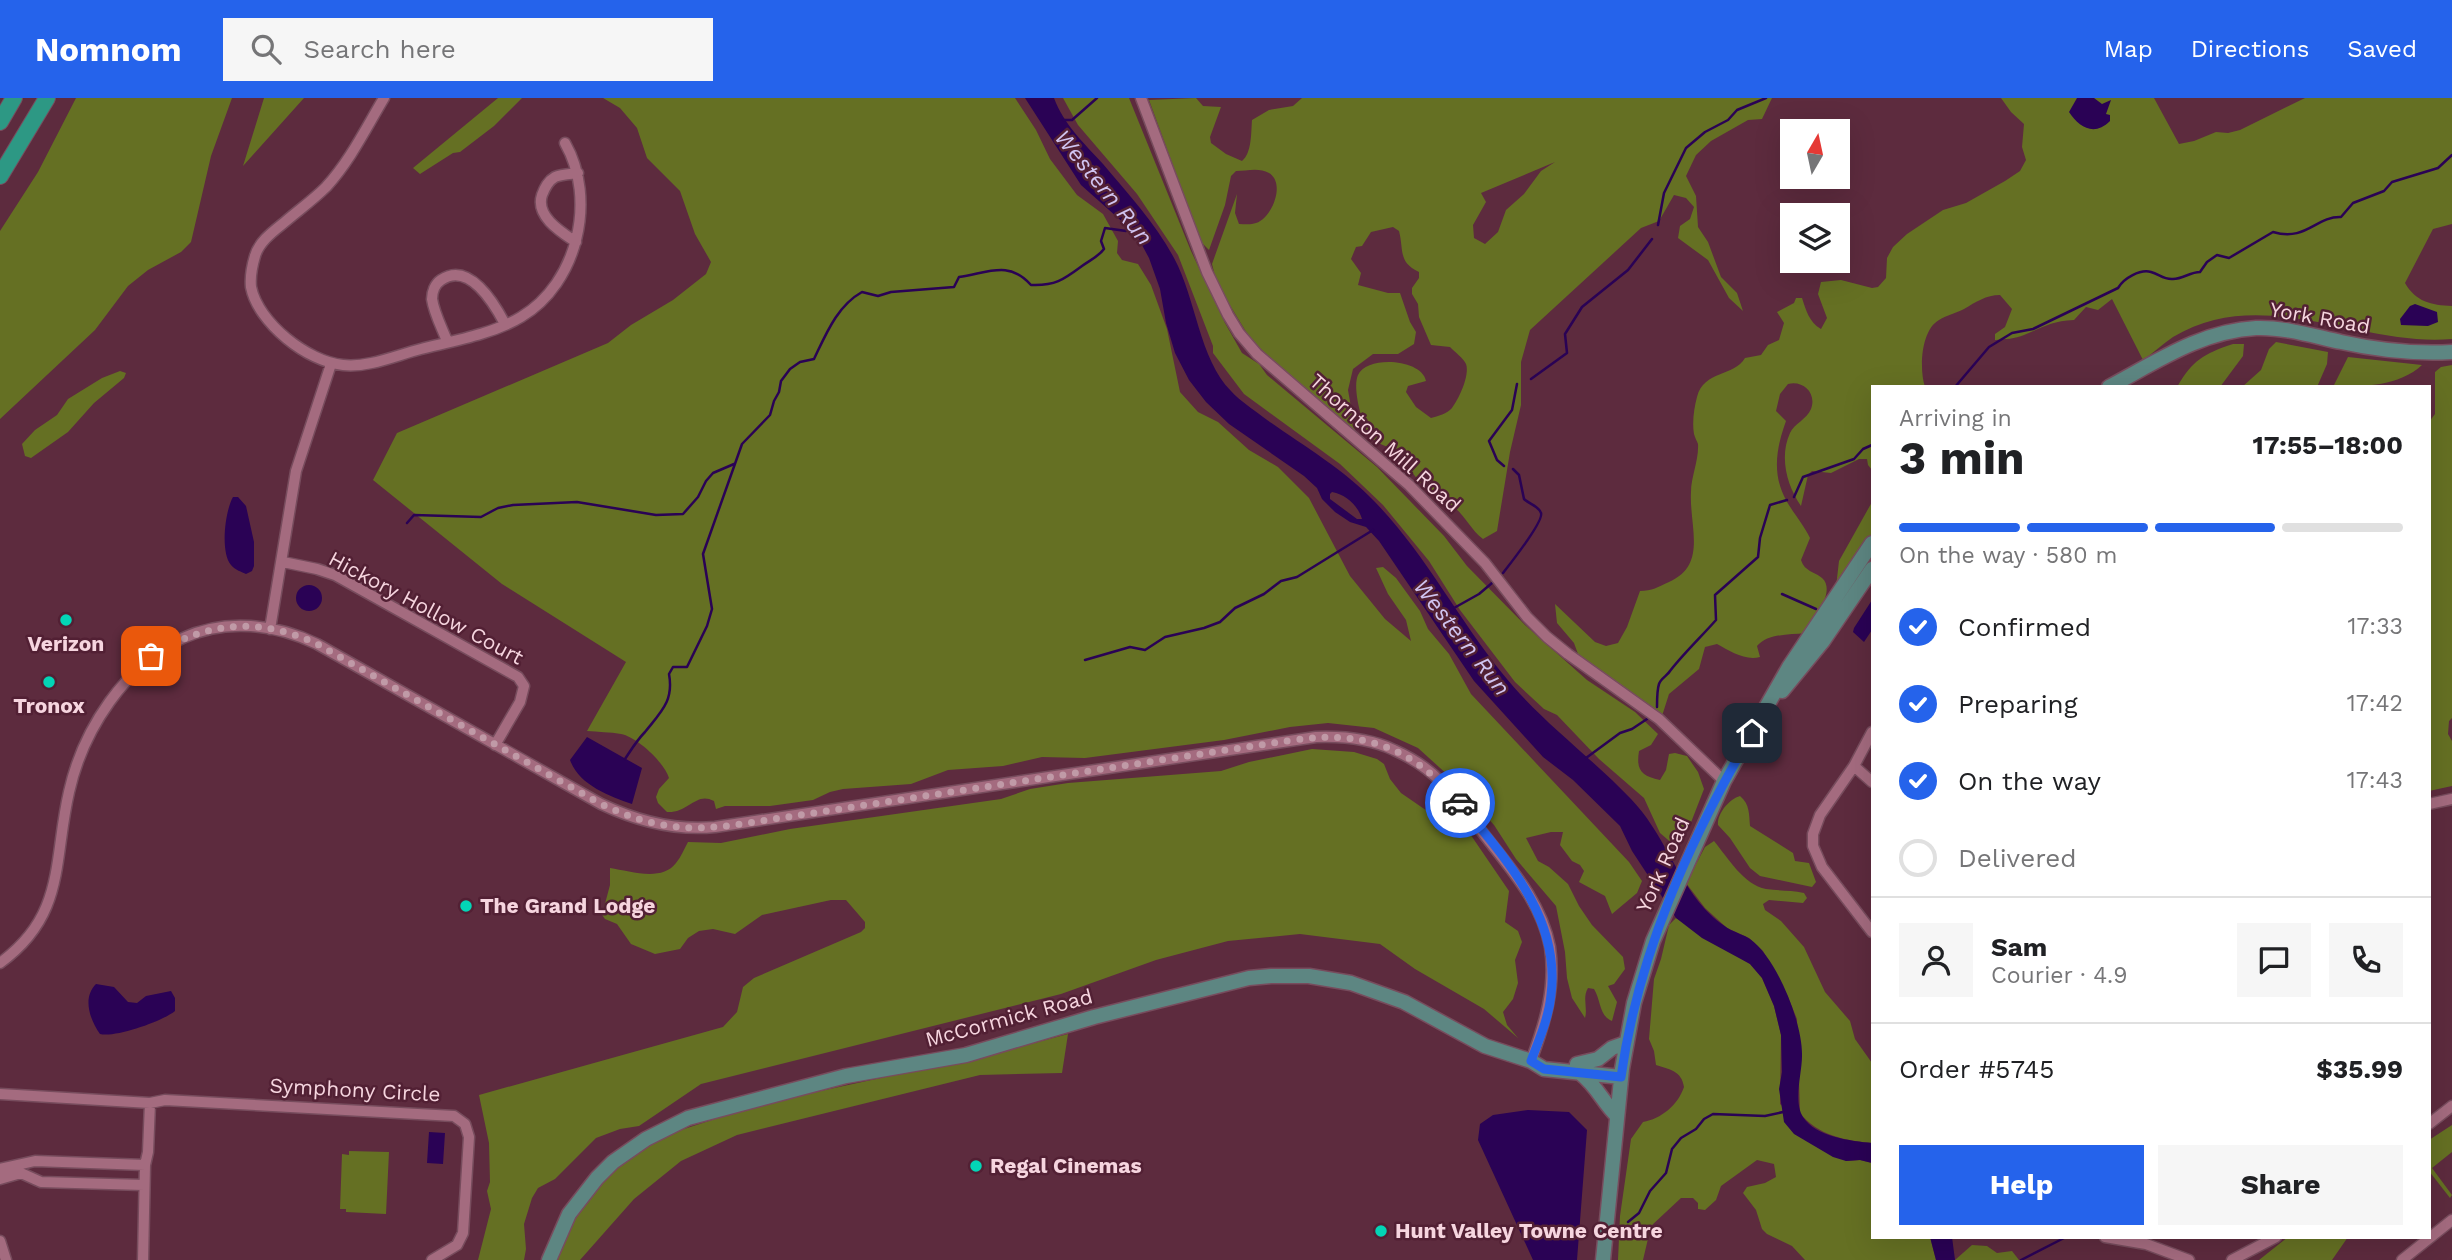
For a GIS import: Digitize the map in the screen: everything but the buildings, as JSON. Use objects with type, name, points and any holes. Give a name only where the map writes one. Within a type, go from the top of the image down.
[{"type":"highway","points":[[0,122],[15,98]]},
{"type":"highway","points":[[0,176],[47,98]]},
{"type":"main road","name":"York Road","points":[[2113,385],[2189,344],[2246,329],[2286,330],[2386,350],[2452,352]]},
{"type":"main road","name":"York Road","points":[[1603,1260],[1626,1044],[1644,967],[1663,915],[1724,780],[1788,667],[1871,544]]},
{"type":"main road","points":[[1812,633],[1827,622],[1863,569],[1871,564]]},
{"type":"main road","name":"York Road","points":[[1768,706],[1808,661],[1871,570]]},
{"type":"main road","points":[[1857,590],[1871,583]]},
{"type":"main road","name":"McCormick Road","points":[[549,1260],[569,1214],[597,1178],[613,1162],[646,1139],[688,1118],[846,1076],[966,1055],[1094,1017],[1249,978],[1309,976],[1371,989],[1404,1002],[1485,1046],[1531,1061],[1622,1073]]},
{"type":"main road","points":[[1617,1116],[1606,1105],[1599,1090],[1578,1068],[1598,1059],[1612,1048],[1626,1044]]},
{"type":"street","points":[[384,98],[347,161],[325,188],[264,240],[256,252],[251,273],[251,288],[258,305],[273,326],[308,354],[331,364],[347,366],[367,363],[505,324],[523,316],[542,299],[570,258],[576,242],[581,192],[575,160],[565,144]]},
{"type":"street","name":"Thornton Mill Road","points":[[1141,98],[1207,272],[1227,315],[1239,333],[1287,381],[1409,485],[1485,564],[1527,617],[1547,637],[1659,719],[1724,780]]},
{"type":"street","points":[[576,242],[551,222],[542,210],[540,200],[546,185],[556,177],[578,173]]},
{"type":"street","points":[[447,341],[432,301],[436,284],[453,275],[469,278],[493,304],[505,324]]},
{"type":"street","points":[[270,629],[296,471],[331,364]]},
{"type":"street","name":"Hickory Hollow Court","points":[[283,562],[335,575],[518,677],[524,686],[520,702],[495,745]]},
{"type":"street","points":[[0,963],[32,933],[49,901],[55,883],[66,804],[74,774],[95,726],[127,680],[151,656],[188,636],[230,626],[270,629],[317,644],[617,811],[650,822],[696,829],[1011,784],[1304,738],[1347,737],[1380,744],[1411,759],[1441,782],[1511,870],[1535,905],[1549,944],[1552,985],[1546,1019],[1531,1061]]},
{"type":"street","points":[[1871,734],[1854,766],[1820,815],[1813,834],[1813,846],[1822,867],[1871,931]]},
{"type":"street","points":[[1854,766],[1871,781]]},
{"type":"street","points":[[2431,804],[2452,800]]},
{"type":"street","points":[[0,1094],[150,1103],[144,1185],[143,1260]]},
{"type":"street","name":"Symphony Circle","points":[[150,1103],[165,1100],[454,1116],[464,1124],[469,1137],[463,1233],[457,1245],[432,1260]]},
{"type":"street","points":[[2431,1122],[2452,1106]]},
{"type":"street","points":[[0,1179],[41,1161],[145,1165]]},
{"type":"street","points":[[0,1169],[20,1168],[41,1181],[144,1185]]},
{"type":"street","points":[[2431,1237],[2452,1220]]},
{"type":"street","points":[[2117,1239],[2146,1244],[2189,1260]]},
{"type":"street","points":[[2232,1260],[2272,1239]]},
{"type":"street","points":[[2402,1260],[2428,1239]]},
{"type":"street","points":[[0,1241],[6,1260]]},
{"type":"green space","points":[[76,98],[232,98],[211,156],[191,242],[181,252],[148,270],[128,286],[95,330],[0,419],[0,231],[38,172]]},
{"type":"green space","points":[[264,98],[304,98],[243,166]]},
{"type":"green space","points":[[498,98],[522,98],[494,126],[460,152],[453,153],[420,174],[413,168]]},
{"type":"green space","points":[[603,98],[1015,98],[1036,130],[1050,159],[1077,195],[1103,214],[1118,241],[1117,253],[1122,260],[1138,264],[1151,285],[1167,329],[1180,392],[1198,412],[1218,422],[1249,450],[1278,467],[1309,498],[1350,576],[1385,619],[1411,641],[1406,620],[1388,594],[1376,568],[1383,567],[1396,578],[1420,611],[1428,629],[1449,654],[1471,694],[1629,862],[1642,881],[1637,893],[1612,914],[1605,896],[1579,882],[1584,871],[1560,845],[1563,832],[1526,838],[1538,861],[1568,884],[1592,925],[1623,957],[1625,969],[1614,984],[1608,986],[1617,1002],[1612,1021],[1602,1012],[1594,989],[1588,988],[1586,992],[1585,1018],[1572,998],[1556,906],[1516,859],[1494,825],[1450,777],[1418,748],[1374,728],[1328,723],[1290,727],[1224,740],[1085,758],[1042,757],[1003,766],[948,770],[911,784],[843,789],[813,800],[770,806],[725,806],[716,809],[714,801],[702,799],[667,812],[656,797],[669,778],[656,758],[627,736],[587,731],[626,662],[502,584],[373,480],[397,433],[608,343],[631,325],[673,300],[706,274],[711,262],[695,234],[680,191],[647,158],[637,128],[620,108]]},
{"type":"green space","points":[[1063,98],[1129,98],[1191,251],[1242,353],[1259,364],[1267,375],[1377,467],[1525,625],[1587,680],[1635,712],[1658,734],[1651,745],[1639,751],[1638,763],[1644,774],[1660,780],[1666,770],[1669,754],[1687,756],[1698,772],[1704,789],[1690,825],[1674,845],[1660,833],[1644,798],[1599,759],[1557,715],[1544,709],[1515,682],[1460,610],[1429,561],[1383,505],[1340,464],[1244,394],[1213,353],[1213,346],[1178,255],[1137,194],[1078,125]]},
{"type":"green space","points":[[1196,98],[1203,106],[1221,107],[1210,137],[1211,143],[1242,161],[1249,148],[1252,120],[1269,110],[1293,106],[1302,98],[1772,98],[1762,119],[1748,120],[1711,141],[1696,155],[1686,176],[1696,196],[1698,227],[1708,242],[1721,277],[1737,293],[1743,311],[1729,298],[1708,260],[1678,238],[1680,226],[1690,219],[1694,207],[1686,198],[1674,195],[1659,221],[1641,228],[1530,330],[1521,362],[1521,405],[1497,531],[1483,539],[1455,508],[1420,482],[1397,453],[1373,439],[1361,415],[1356,381],[1363,369],[1372,364],[1405,364],[1422,374],[1426,381],[1408,386],[1406,392],[1416,407],[1431,418],[1452,408],[1465,380],[1465,362],[1450,347],[1431,345],[1419,317],[1418,304],[1412,294],[1419,272],[1405,260],[1399,231],[1393,227],[1371,232],[1362,246],[1356,247],[1351,259],[1361,273],[1358,285],[1388,293],[1400,293],[1416,332],[1414,344],[1398,354],[1373,354],[1353,369],[1348,390],[1356,436],[1251,340],[1217,284],[1212,264],[1237,194],[1235,213],[1239,224],[1256,223],[1272,208],[1277,192],[1274,178],[1265,171],[1257,170],[1236,171],[1231,176],[1225,205],[1209,250],[1201,242],[1149,100]],"holes":[[[1555,162],[1541,171],[1524,194],[1506,210],[1498,232],[1485,244],[1474,238],[1473,225],[1486,202],[1481,193]]]},
{"type":"green space","points":[[2001,98],[2154,98],[2179,144],[2216,132],[2240,130],[2305,98],[2452,98],[2452,224],[2433,229],[2405,283],[2414,294],[2425,301],[2452,306],[2452,339],[2417,339],[2276,316],[2241,316],[2207,322],[2173,337],[2143,360],[2112,299],[2098,310],[2086,307],[2074,320],[2053,323],[2017,337],[1995,340],[1995,334],[2005,327],[2012,309],[2000,295],[1990,296],[1942,318],[1933,325],[1928,332],[1923,351],[1924,385],[1871,385],[1871,469],[1867,459],[1859,459],[1831,473],[1812,471],[1808,475],[1801,506],[1788,480],[1785,452],[1792,430],[1811,409],[1812,398],[1803,386],[1788,384],[1780,394],[1776,411],[1786,421],[1778,449],[1778,477],[1787,501],[1810,538],[1801,560],[1807,569],[1822,578],[1826,584],[1825,598],[1805,633],[1767,639],[1757,646],[1760,657],[1743,656],[1717,644],[1705,647],[1699,669],[1669,694],[1662,716],[1578,654],[1574,643],[1557,623],[1555,604],[1595,642],[1606,646],[1618,643],[1640,591],[1655,588],[1681,575],[1689,566],[1693,555],[1691,492],[1698,444],[1693,420],[1701,388],[1712,378],[1740,364],[1745,358],[1761,355],[1768,345],[1779,340],[1784,323],[1777,312],[1794,303],[1796,298],[1802,298],[1811,319],[1821,329],[1827,318],[1818,294],[1821,282],[1841,280],[1878,287],[1886,278],[1887,258],[1893,247],[1907,234],[1943,210],[1966,203],[2020,171],[2026,160],[2022,147],[2024,124]]},
{"type":"green space","points":[[2276,342],[2328,352],[2327,364],[2318,385],[2244,385],[2261,370],[2269,349]]},
{"type":"green space","points":[[2233,344],[2244,344],[2243,356],[2221,385],[2178,385],[2188,370],[2214,351]]},
{"type":"green space","points":[[2348,357],[2422,365],[2392,381],[2373,385],[2334,385]]},
{"type":"green space","points":[[2452,365],[2452,718],[2449,721],[2448,734],[2452,741],[2452,786],[2431,791],[2431,419],[2435,414],[2435,372],[2441,367]]},
{"type":"green space","points":[[120,371],[126,373],[124,378],[94,403],[68,432],[31,458],[25,456],[22,444],[35,430],[57,415],[68,399],[102,378]]},
{"type":"green space","points":[[1871,504],[1871,535],[1836,587],[1839,561]]},
{"type":"green space","points":[[1312,749],[1354,752],[1377,759],[1384,764],[1390,779],[1401,793],[1433,815],[1454,820],[1466,828],[1509,891],[1505,922],[1518,931],[1522,942],[1515,960],[1518,983],[1513,999],[1503,1012],[1507,1025],[1518,1038],[1484,1009],[1415,969],[1380,944],[1300,934],[1228,941],[1156,960],[1061,994],[701,1084],[639,1126],[620,1129],[596,1138],[555,1179],[538,1188],[524,1224],[524,1260],[478,1260],[491,1209],[487,1191],[490,1182],[489,1143],[479,1095],[723,1027],[737,1012],[743,987],[754,978],[865,928],[865,922],[846,900],[831,900],[762,915],[735,934],[713,929],[699,931],[688,938],[680,949],[655,954],[631,944],[617,924],[602,915],[610,885],[610,868],[654,874],[670,869],[678,861],[688,842],[721,843],[790,829],[1001,799],[1030,789],[1068,783],[1221,771],[1249,762]]},
{"type":"green space","points":[[1740,796],[1747,806],[1750,826],[1793,853],[1795,861],[1809,863],[1816,882],[1812,887],[1760,876],[1750,868],[1718,825],[1724,808]]},
{"type":"green space","points":[[1714,841],[1737,870],[1758,886],[1804,893],[1807,898],[1803,903],[1769,900],[1763,904],[1765,910],[1781,921],[1804,947],[1825,992],[1850,1021],[1855,1039],[1871,1062],[1871,1143],[1852,1141],[1823,1132],[1800,1113],[1797,1019],[1788,997],[1763,951],[1749,938],[1727,928],[1705,908],[1686,883],[1705,847]]},
{"type":"green space","points":[[1676,918],[1750,964],[1762,978],[1774,1006],[1781,1035],[1780,1104],[1846,1161],[1871,1163],[1871,1239],[1931,1239],[1936,1260],[1805,1260],[1792,1246],[1762,1229],[1756,1210],[1743,1193],[1747,1187],[1776,1177],[1774,1164],[1757,1160],[1721,1186],[1716,1200],[1705,1210],[1698,1209],[1698,1203],[1693,1198],[1681,1198],[1651,1226],[1643,1260],[1618,1260],[1620,1216],[1631,1139],[1643,1122],[1668,1110],[1684,1087],[1678,1074],[1656,1065],[1649,1039],[1654,979],[1669,925]]},
{"type":"green space","points":[[1068,1034],[1062,1073],[980,1075],[737,1135],[681,1161],[634,1199],[580,1260],[556,1260],[577,1211],[617,1166],[659,1137],[765,1103],[996,1053]]},
{"type":"green space","points":[[2452,1125],[2452,1152],[2432,1168],[2452,1195],[2450,1198],[2431,1174],[2431,1139]]},
{"type":"green space","points":[[349,1151],[389,1152],[386,1214],[346,1212],[346,1209],[340,1209],[342,1154],[349,1155]]},
{"type":"green space","points":[[2285,1239],[2347,1239],[2332,1260],[2259,1260]]},
{"type":"green space","points":[[1972,1245],[1987,1246],[1997,1253],[2012,1251],[2019,1260],[1955,1260]]},
{"type":"water","name":"Western Run","points":[[1025,98],[1054,98],[1069,125],[1159,233],[1174,258],[1188,291],[1212,362],[1231,391],[1242,402],[1335,467],[1374,501],[1425,563],[1502,673],[1548,722],[1615,783],[1642,812],[1704,908],[1724,926],[1750,939],[1760,948],[1779,976],[1798,1027],[1802,1056],[1799,1103],[1803,1117],[1809,1124],[1825,1133],[1871,1143],[1871,1163],[1833,1157],[1794,1134],[1784,1122],[1779,1089],[1782,1072],[1781,1035],[1774,1006],[1762,978],[1750,964],[1702,938],[1676,918],[1632,851],[1620,826],[1573,780],[1543,757],[1474,681],[1379,541],[1366,527],[1350,522],[1335,512],[1304,476],[1229,424],[1206,402],[1189,380],[1175,353],[1160,289],[1149,258],[1136,234],[1081,185]],"holes":[[[1332,492],[1342,496],[1358,510],[1362,519],[1357,519],[1330,499]]]},
{"type":"water","points":[[2077,98],[2094,98],[2102,104],[2111,100],[2106,114],[2110,115],[2110,121],[2093,129],[2082,126],[2069,112]]},
{"type":"water","points":[[2415,304],[2437,312],[2438,322],[2428,326],[2401,325],[2400,319],[2410,306]]},
{"type":"water","points":[[233,497],[238,497],[246,506],[254,542],[254,566],[252,571],[246,574],[231,565],[226,551],[226,521]]},
{"type":"water","points":[[309,585],[318,589],[322,598],[318,607],[309,611],[300,607],[296,598],[300,589]]},
{"type":"water","points":[[1871,602],[1871,632],[1864,642],[1853,632]]},
{"type":"water","points":[[587,737],[642,768],[632,804],[596,788],[574,769],[570,760]]},
{"type":"water","points":[[96,984],[114,987],[128,1002],[137,1003],[146,996],[171,991],[175,998],[175,1011],[139,1028],[116,1034],[100,1034],[93,1022],[88,1002]]},
{"type":"water","points":[[1528,1110],[1569,1112],[1587,1130],[1577,1260],[1533,1260],[1478,1140],[1480,1124],[1493,1115]]},
{"type":"water","points":[[429,1132],[445,1133],[443,1164],[427,1163]]},
{"type":"water","points":[[1931,1239],[1952,1239],[1955,1260],[1936,1260]]},
{"type":"waterway","name":"Western Run","points":[[1063,120],[1072,120],[1097,98]]},
{"type":"waterway","points":[[1658,225],[1664,193],[1686,148],[1705,132],[1728,120],[1737,110],[1766,98]]},
{"type":"waterway","points":[[1957,385],[1989,347],[2012,333],[2033,329],[2118,288],[2133,275],[2147,271],[2173,279],[2200,272],[2207,262],[2217,255],[2229,258],[2273,232],[2294,234],[2324,220],[2341,217],[2353,203],[2384,191],[2392,182],[2438,168],[2452,155]]},
{"type":"waterway","name":"Western Run","points":[[625,759],[665,706],[670,692],[669,674],[673,667],[687,667],[707,626],[712,609],[703,554],[742,444],[770,415],[781,381],[790,369],[800,362],[814,359],[833,321],[846,305],[862,292],[878,296],[891,292],[954,287],[959,277],[998,270],[1015,273],[1031,285],[1053,283],[1102,252],[1104,249],[1101,241],[1105,228],[1126,231],[1129,225]]},
{"type":"waterway","points":[[1531,379],[1567,353],[1565,334],[1582,307],[1628,270],[1652,239]]},
{"type":"waterway","points":[[1504,466],[1497,460],[1489,441],[1512,410],[1517,384]]},
{"type":"waterway","points":[[1794,497],[1803,477],[1854,459],[1863,449],[1871,445]]},
{"type":"waterway","points":[[407,523],[414,515],[481,517],[498,508],[513,505],[577,502],[656,515],[683,514],[713,473],[734,464]]},
{"type":"waterway","points":[[1503,573],[1541,518],[1538,509],[1524,499],[1519,475],[1513,469]]},
{"type":"waterway","points":[[1657,707],[1660,682],[1716,620],[1715,595],[1758,557],[1760,538],[1770,505],[1787,500]]},
{"type":"waterway","points":[[1085,660],[1130,647],[1145,650],[1165,637],[1220,622],[1235,608],[1264,594],[1281,581],[1297,577],[1373,530]]},
{"type":"waterway","name":"Western Run","points":[[1454,608],[1492,583]]},
{"type":"waterway","points":[[1782,594],[1816,609]]},
{"type":"waterway","points":[[1586,758],[1620,733],[1647,719]]},
{"type":"waterway","points":[[1628,1222],[1639,1213],[1650,1191],[1666,1173],[1672,1149],[1704,1119],[1713,1114],[1765,1116],[1783,1112]]},
{"type":"waterway","points":[[2021,1260],[2062,1239]]},
{"type":"way so far","points":[[151,656],[202,631],[241,626],[287,632],[317,644],[601,804],[634,818],[685,828],[741,824],[1332,736],[1364,739],[1395,750],[1426,769],[1460,803]]},
{"type":"place","name":"Verizon","points":[[66,620]]},
{"type":"place","name":"Tronox","points":[[49,682]]},
{"type":"place","name":"The Grand Lodge","points":[[466,906]]},
{"type":"place","name":"Regal Cinemas","points":[[976,1166]]},
{"type":"place","name":"Hunt Valley Towne Centre","points":[[1381,1231]]},
{"type":"route","points":[[1460,803],[1524,887],[1545,927],[1551,960],[1551,998],[1531,1061],[1544,1069],[1621,1077],[1634,1003],[1663,915],[1724,780],[1752,733]]}]
